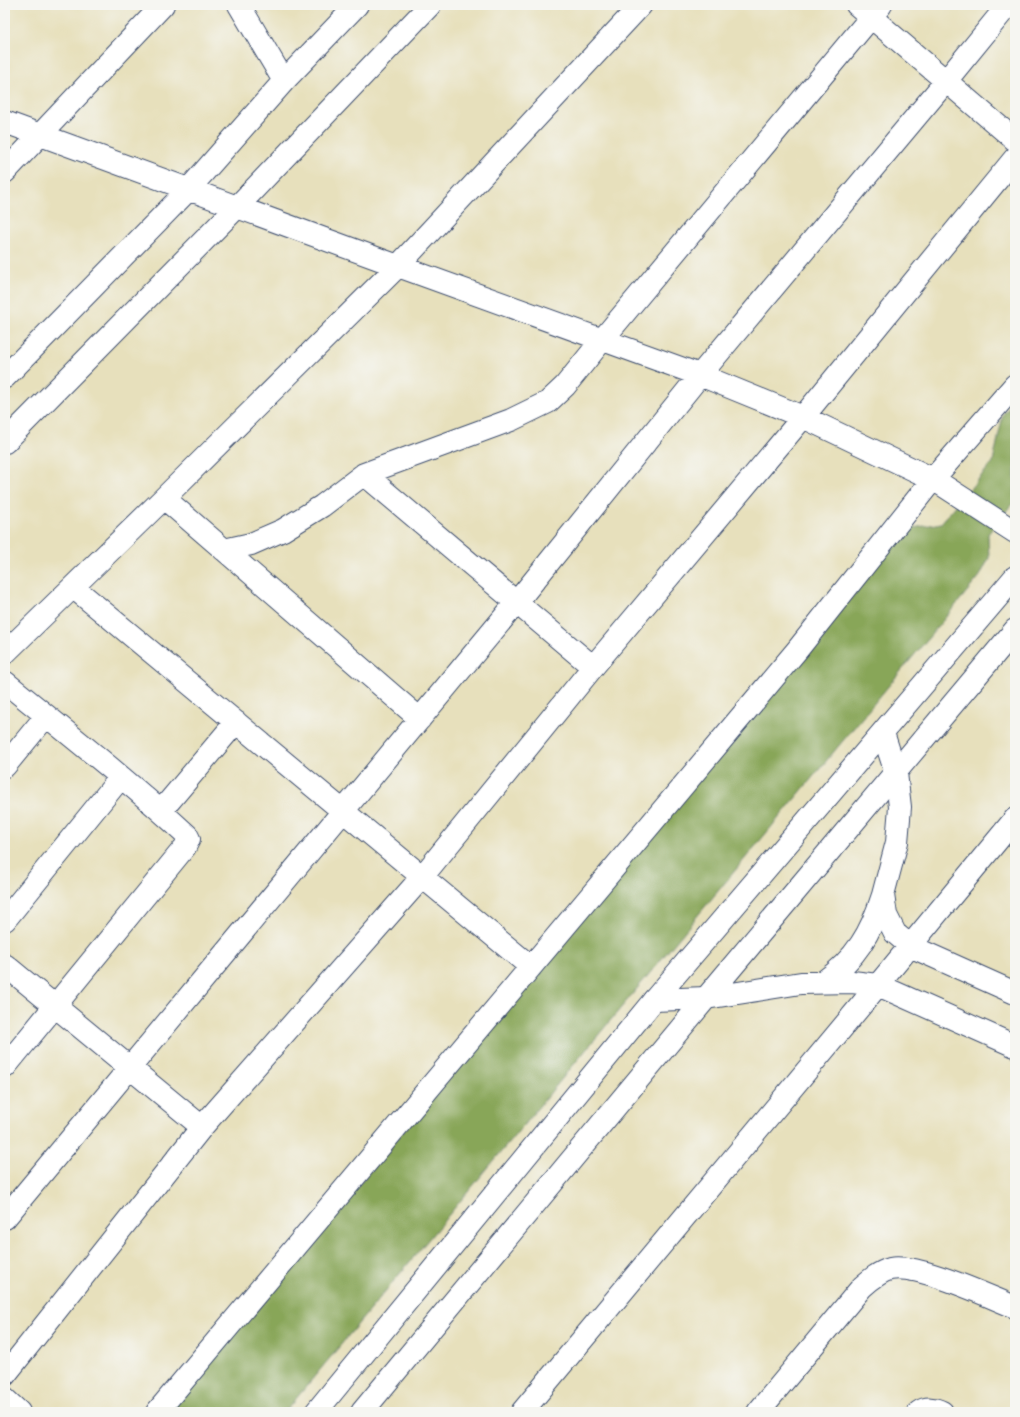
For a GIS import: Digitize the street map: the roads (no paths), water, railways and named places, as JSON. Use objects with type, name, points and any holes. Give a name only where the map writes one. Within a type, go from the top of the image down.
[{"type":"main road","points":[[5,172],[163,5]]},
{"type":"main road","points":[[239,5],[284,81]]},
{"type":"main road","points":[[5,377],[188,190],[284,81],[357,5]]},
{"type":"main road","points":[[5,442],[238,206],[430,5]]},
{"type":"main road","points":[[5,653],[398,266],[641,5]]},
{"type":"main road","points":[[5,1218],[516,603],[700,375],[1008,5]]},
{"type":"main road","points":[[224,550],[251,544],[283,530],[322,506],[364,474],[511,420],[548,402],[565,386],[870,9],[946,81],[1015,140]]},
{"type":"main road","points":[[5,122],[188,190],[238,206],[398,266],[700,375],[803,417],[933,479],[1015,532]]},
{"type":"main road","points":[[5,1375],[202,1127],[422,877],[593,667],[803,417],[1015,158]]},
{"type":"main road","points":[[157,1412],[798,649],[933,479],[1015,384]]},
{"type":"main road","points":[[364,474],[593,667]]},
{"type":"main road","points":[[164,498],[420,719]]},
{"type":"main road","points":[[316,1412],[654,1000],[1015,577]]},
{"type":"main road","points":[[73,587],[530,967]]},
{"type":"main road","points":[[362,1412],[706,998],[1015,630]]},
{"type":"main road","points":[[5,682],[121,776],[187,835],[188,839],[186,847],[5,1067]]},
{"type":"main road","points":[[5,766],[46,716]]},
{"type":"main road","points":[[161,811],[236,722]]},
{"type":"main road","points":[[823,982],[845,964],[858,949],[869,932],[883,895],[897,842],[900,807],[896,773],[883,733]]},
{"type":"main road","points":[[5,920],[121,776]]},
{"type":"main road","points":[[528,1411],[1015,819]]},
{"type":"main road","points":[[883,895],[886,915],[895,933],[910,946],[1015,994]]},
{"type":"main road","points":[[5,965],[202,1127]]},
{"type":"main road","points":[[654,1000],[706,998],[801,983],[852,982],[878,985],[1015,1046]]},
{"type":"main road","points":[[758,1412],[862,1287],[877,1275],[890,1269],[912,1269],[933,1275],[1015,1307]]},
{"type":"main road","points":[[5,1399],[19,1412]]},
{"type":"main road","points":[[919,1412],[930,1408],[937,1409],[942,1412]]}]
